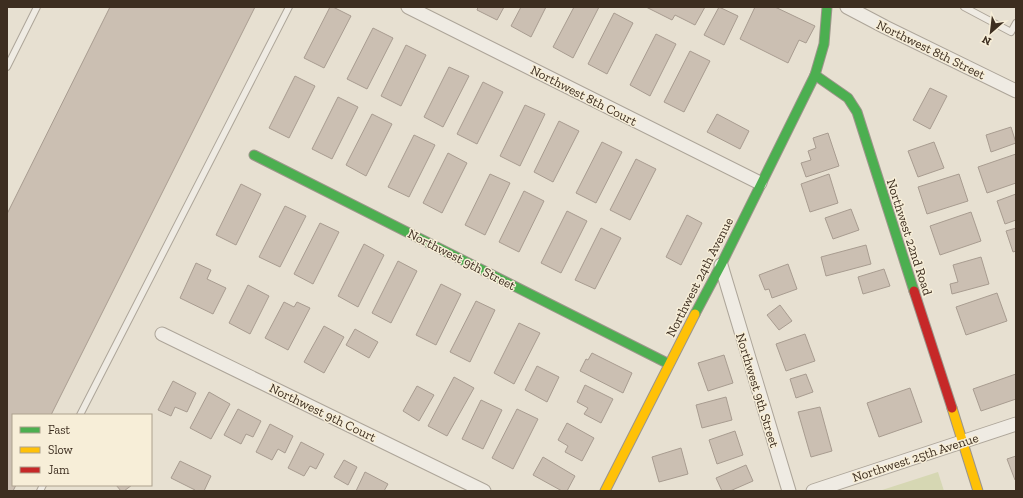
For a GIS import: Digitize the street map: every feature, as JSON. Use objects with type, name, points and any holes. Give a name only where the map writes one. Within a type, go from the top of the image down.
[{"type":"street","name":"Northwest 8th Court","points":[[408,7],[760,183]]},
{"type":"street","points":[[814,75],[824,44],[827,7]]},
{"type":"street","name":"Northwest 8th Street","points":[[847,7],[1016,91]]},
{"type":"street","name":"Northwest 24th Avenue","points":[[606,491],[669,364],[721,265],[814,75]]},
{"type":"street","name":"Northwest 22nd Road","points":[[814,75],[848,98],[857,112],[978,491]]},
{"type":"street","name":"Northwest 9th Street","points":[[254,155],[669,364]]},
{"type":"street","name":"Northwest 9th Street","points":[[721,265],[789,491]]},
{"type":"street","name":"Northwest 9th Court","points":[[162,334],[484,491]]},
{"type":"street","name":"Northwest 25th Avenue","points":[[813,491],[1016,424]]},
{"type":"lane","points":[[7,67],[37,7]]},
{"type":"lane","points":[[81,414],[289,7]]},
{"type":"lane","points":[[964,7],[1011,32],[1016,23]]},
{"type":"green space","points":[[938,472],[944,491],[879,491]]},
{"type":"building","points":[[110,7],[255,7],[52,414],[12,414],[12,486],[16,486],[13,491],[7,491],[7,214]]},
{"type":"building","points":[[330,7],[351,16],[324,68],[304,58]]},
{"type":"building","points":[[478,7],[504,7],[497,20],[477,10]]},
{"type":"building","points":[[521,7],[546,7],[531,37],[511,26]]},
{"type":"building","points":[[574,7],[599,7],[573,58],[553,47]]},
{"type":"building","points":[[646,7],[705,7],[695,25],[675,15],[672,20]]},
{"type":"building","points":[[719,7],[738,16],[724,45],[704,35]]},
{"type":"building","points":[[755,7],[775,7],[815,26],[806,43],[799,40],[788,63],[740,39]]},
{"type":"building","points":[[614,13],[633,23],[607,74],[588,64]]},
{"type":"building","points":[[373,28],[393,38],[367,89],[347,79]]},
{"type":"building","points":[[656,34],[676,44],[650,96],[630,85]]},
{"type":"building","points":[[406,45],[426,55],[401,106],[381,96]]},
{"type":"building","points":[[690,51],[710,61],[684,112],[664,102]]},
{"type":"building","points":[[449,67],[469,76],[443,127],[424,117]]},
{"type":"building","points":[[295,76],[315,86],[289,138],[269,128]]},
{"type":"building","points":[[483,82],[503,92],[477,144],[457,134]]},
{"type":"building","points":[[930,88],[947,96],[930,129],[913,120]]},
{"type":"building","points":[[338,97],[358,107],[332,159],[312,149]]},
{"type":"building","points":[[525,105],[545,114],[520,166],[500,156]]},
{"type":"building","points":[[372,114],[392,124],[366,176],[346,165]]},
{"type":"building","points":[[717,114],[749,131],[740,149],[707,132]]},
{"type":"building","points":[[559,121],[579,131],[553,182],[534,172]]},
{"type":"building","points":[[1011,127],[1016,143],[991,152],[986,135]]},
{"type":"building","points":[[828,133],[839,166],[806,177],[801,163],[811,160],[808,151],[816,148],[813,138]]},
{"type":"building","points":[[414,135],[435,145],[409,197],[388,187]]},
{"type":"building","points":[[602,142],[622,152],[596,203],[576,193]]},
{"type":"building","points":[[934,142],[944,168],[918,177],[908,151]]},
{"type":"building","points":[[448,153],[467,163],[442,213],[423,203]]},
{"type":"building","points":[[1016,154],[1016,183],[987,193],[978,167]]},
{"type":"building","points":[[636,159],[656,169],[630,220],[610,210]]},
{"type":"building","points":[[490,174],[510,183],[485,235],[465,225]]},
{"type":"building","points":[[829,174],[838,203],[810,212],[801,184]]},
{"type":"building","points":[[959,174],[968,201],[927,214],[918,187]]},
{"type":"building","points":[[241,184],[261,194],[236,245],[216,235]]},
{"type":"building","points":[[524,191],[544,201],[519,252],[499,242]]},
{"type":"building","points":[[1016,194],[1016,220],[1005,224],[997,201]]},
{"type":"building","points":[[285,206],[306,216],[280,267],[259,257]]},
{"type":"building","points":[[851,209],[859,230],[833,239],[825,218]]},
{"type":"building","points":[[567,211],[587,221],[561,273],[541,263]]},
{"type":"building","points":[[971,212],[981,241],[940,255],[930,226]]},
{"type":"building","points":[[687,215],[702,223],[681,265],[666,257]]},
{"type":"building","points":[[320,223],[339,232],[313,284],[294,274]]},
{"type":"building","points":[[601,228],[621,238],[595,289],[575,280]]},
{"type":"building","points":[[1016,228],[1016,251],[1013,252],[1006,231]]},
{"type":"building","points":[[364,244],[384,255],[358,307],[338,296]]},
{"type":"building","points":[[866,245],[871,264],[826,276],[821,257]]},
{"type":"building","points":[[981,257],[989,284],[952,294],[950,284],[958,282],[953,265]]},
{"type":"building","points":[[398,261],[417,271],[391,323],[372,313]]},
{"type":"building","points":[[196,263],[211,270],[207,279],[226,288],[213,314],[180,298]]},
{"type":"building","points":[[788,264],[797,289],[772,298],[769,289],[765,290],[759,275]]},
{"type":"building","points":[[884,269],[890,286],[863,294],[858,277]]},
{"type":"building","points":[[441,284],[461,294],[436,345],[416,335]]},
{"type":"building","points":[[248,285],[269,296],[250,334],[229,323]]},
{"type":"building","points":[[997,293],[1007,321],[966,335],[956,307]]},
{"type":"building","points":[[476,301],[495,310],[470,362],[450,352]]},
{"type":"building","points":[[284,302],[294,307],[297,302],[310,308],[288,350],[265,338]]},
{"type":"building","points":[[780,305],[792,321],[779,330],[767,315]]},
{"type":"building","points":[[519,323],[540,333],[514,384],[494,373]]},
{"type":"building","points":[[324,326],[344,337],[324,373],[304,362]]},
{"type":"building","points":[[355,329],[378,342],[369,358],[346,345]]},
{"type":"building","points":[[805,334],[815,361],[786,371],[776,344]]},
{"type":"building","points":[[592,353],[632,373],[623,393],[580,371],[586,359],[588,360]]},
{"type":"building","points":[[724,355],[733,383],[708,391],[698,363]]},
{"type":"building","points":[[537,366],[559,377],[547,402],[525,390]]},
{"type":"building","points":[[806,374],[813,392],[796,398],[790,379]]},
{"type":"building","points":[[1016,374],[1016,399],[981,411],[973,389]]},
{"type":"building","points":[[454,377],[474,388],[447,436],[428,426]]},
{"type":"building","points":[[173,381],[196,393],[187,412],[175,407],[171,416],[158,410]]},
{"type":"building","points":[[585,385],[613,399],[601,423],[584,414],[588,408],[577,402]]},
{"type":"building","points":[[417,386],[434,395],[419,421],[403,411]]},
{"type":"building","points":[[910,388],[922,422],[879,437],[867,403]]},
{"type":"building","points":[[209,392],[230,404],[211,439],[190,428]]},
{"type":"building","points":[[726,397],[732,420],[702,428],[696,405]]},
{"type":"building","points":[[481,400],[502,410],[483,449],[462,439]]},
{"type":"building","points":[[820,407],[832,451],[811,457],[798,412]]},
{"type":"building","points":[[238,409],[261,421],[253,437],[246,434],[241,444],[224,435]]},
{"type":"building","points":[[517,409],[538,419],[513,469],[492,458]]},
{"type":"building","points":[[567,423],[594,438],[582,461],[565,452],[568,446],[558,440]]},
{"type":"building","points":[[270,424],[293,436],[285,453],[278,449],[272,460],[256,452]]},
{"type":"building","points":[[735,431],[743,455],[717,464],[709,440]]},
{"type":"building","points":[[301,442],[324,454],[316,469],[310,466],[304,476],[288,468]]},
{"type":"building","points":[[681,448],[688,474],[659,482],[652,457]]},
{"type":"building","points":[[1016,456],[1016,480],[1015,480],[1007,459]]},
{"type":"building","points":[[543,457],[575,476],[567,491],[562,491],[533,475]]},
{"type":"building","points":[[344,460],[357,467],[348,485],[334,477]]},
{"type":"building","points":[[180,461],[211,476],[204,491],[195,491],[171,478]]},
{"type":"building","points":[[746,465],[753,481],[730,491],[722,491],[716,478]]},
{"type":"building","points":[[365,472],[388,484],[384,491],[356,491]]},
{"type":"building","points":[[117,486],[131,486],[124,491],[121,491]]},
{"type":"traffic: fast","points":[[695,314],[721,265],[815,75],[824,44],[827,7]]},
{"type":"traffic: fast","points":[[815,75],[848,98],[857,112],[914,291]]},
{"type":"traffic: fast","points":[[254,155],[669,364]]},
{"type":"traffic: slow","points":[[605,491],[695,314]]},
{"type":"traffic: slow","points":[[952,408],[978,491]]},
{"type":"traffic: jam","points":[[914,291],[952,408]]}]
